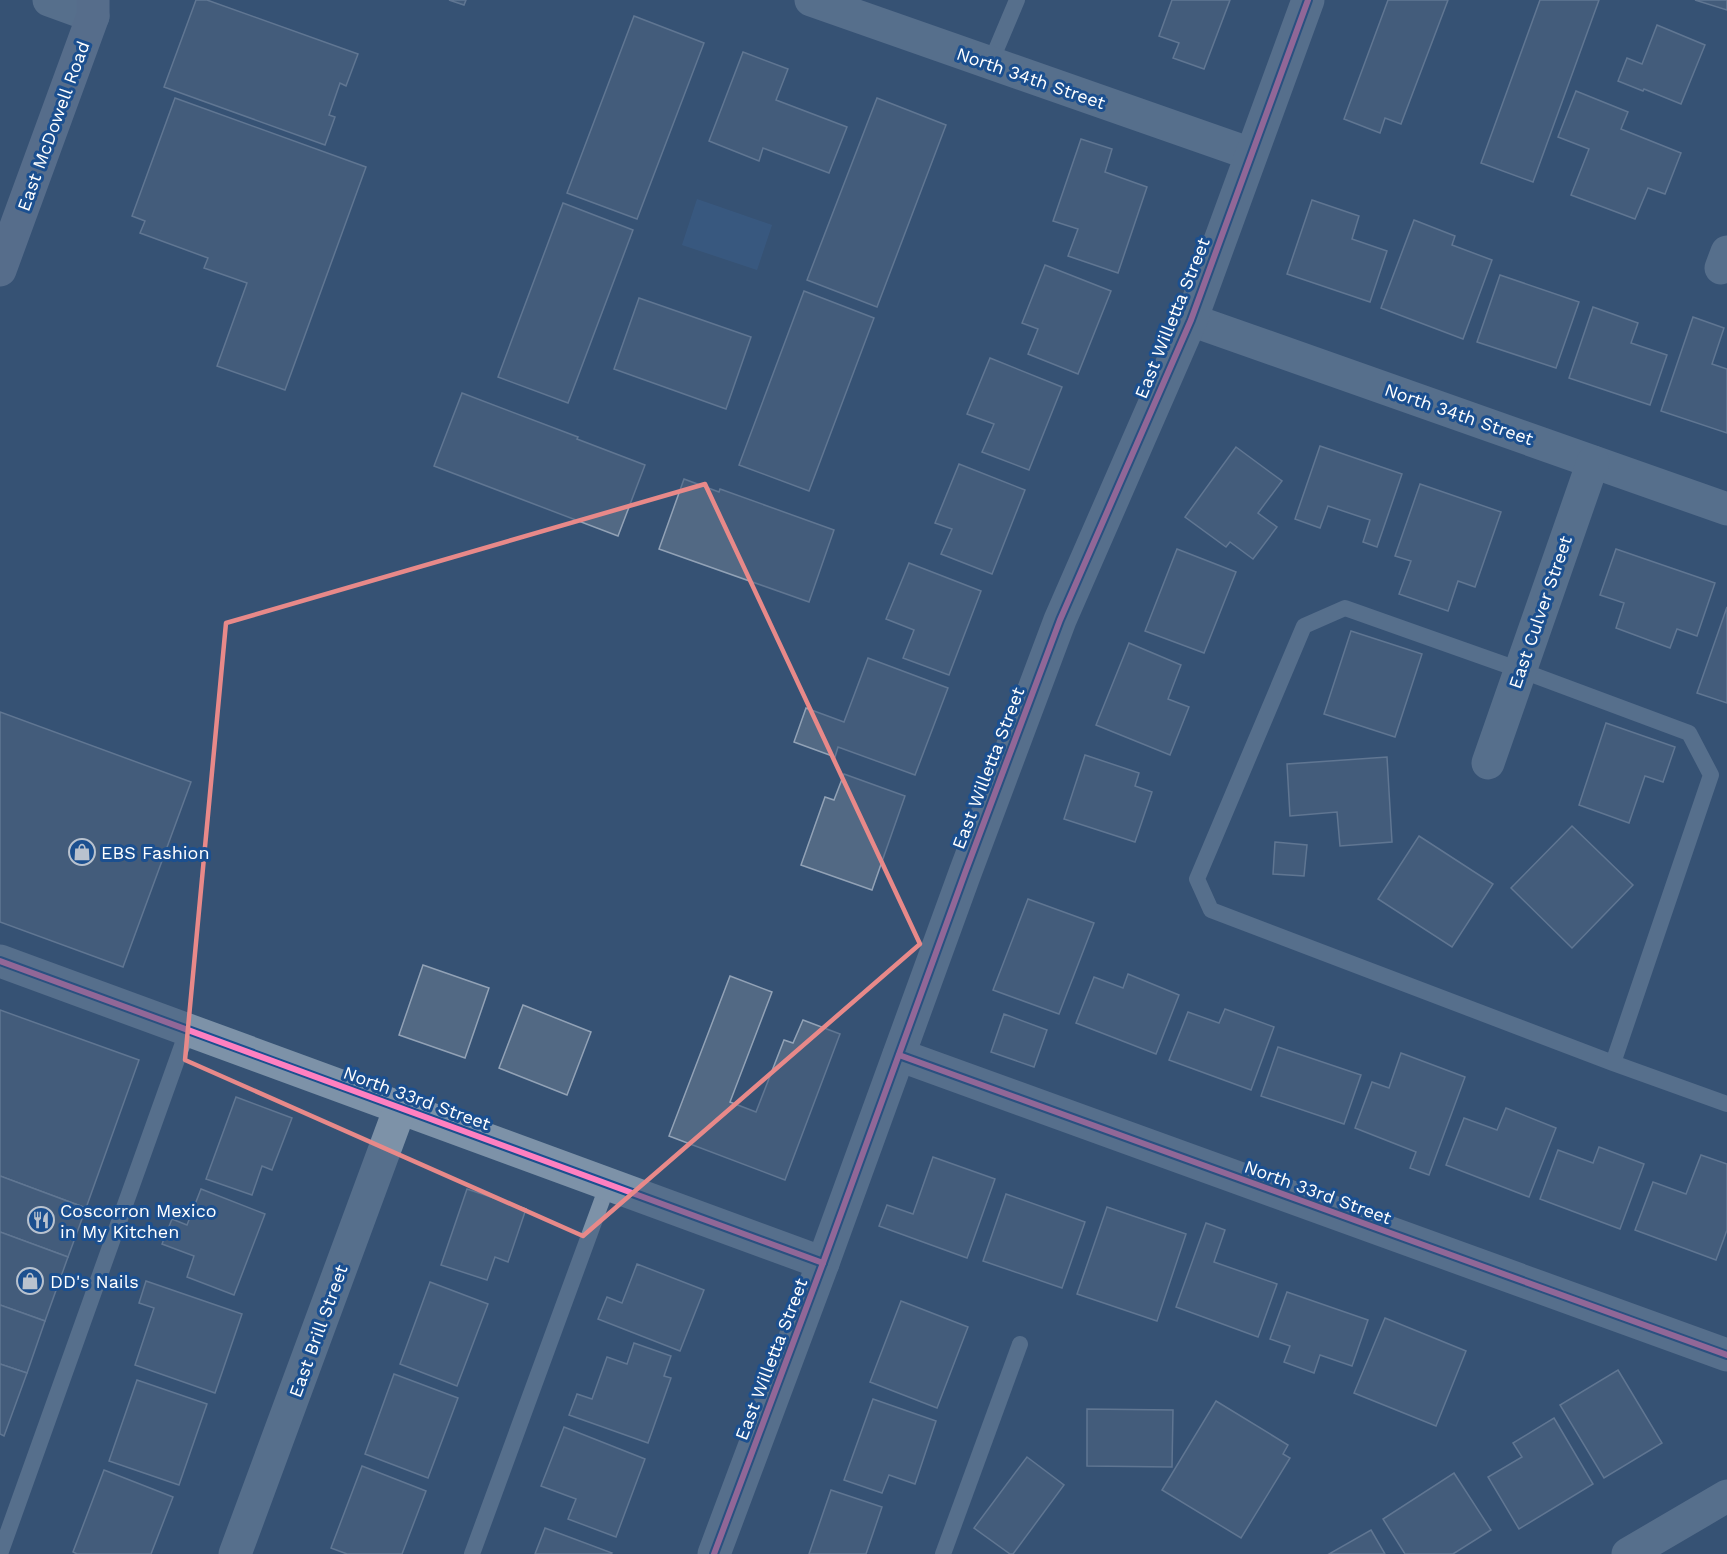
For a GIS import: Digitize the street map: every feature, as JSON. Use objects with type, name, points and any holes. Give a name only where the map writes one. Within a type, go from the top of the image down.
[{"type":"main road","name":"East McDowell Road","points":[[0,270],[98,5]]},
{"type":"street","points":[[49,0],[98,5]]},
{"type":"street","name":"North 34th Street","points":[[811,0],[1251,154]]},
{"type":"street","name":"East Willetta Street","points":[[714,1554],[1060,620],[1191,320],[1308,0]]},
{"type":"street","name":"North 34th Street","points":[[1191,320],[1727,509]]},
{"type":"street","name":"East Culver Street","points":[[1488,763],[1593,462]]},
{"type":"street","name":"North 33rd Street","points":[[0,961],[823,1263]]},
{"type":"street","name":"North 33rd Street","points":[[899,1055],[1727,1355]]},
{"type":"street","name":"East Brill Street","points":[[236,1554],[400,1108]]},
{"type":"street","points":[[1628,1554],[1727,1496]]},
{"type":"lane","points":[[990,63],[1017,0]]},
{"type":"lane","points":[[1613,1063],[1711,775],[1689,733],[1345,608],[1304,626],[1197,879],[1211,910],[1613,1063],[1727,1104]]},
{"type":"lane","points":[[0,1554],[188,1029]]},
{"type":"lane","points":[[472,1554],[608,1184]]},
{"type":"lane","points":[[943,1554],[1020,1344]]},
{"type":"highlighted area","points":[[705,484],[920,944],[583,1236],[185,1060],[226,623]]},
{"type":"water","points":[[697,199],[772,225],[757,270],[682,245]]},
{"type":"building","points":[[196,0],[207,0],[358,54],[346,86],[340,83],[329,115],[335,117],[325,145],[164,87]]},
{"type":"building","points":[[449,0],[466,0],[464,5]]},
{"type":"building","points":[[1172,0],[1230,0],[1204,69],[1173,58],[1179,43],[1159,36]]},
{"type":"building","points":[[1388,0],[1448,0],[1401,124],[1385,118],[1380,133],[1344,119]]},
{"type":"building","points":[[1540,0],[1599,0],[1533,182],[1481,163]]},
{"type":"building","points":[[1695,0],[1727,0],[1727,10]]},
{"type":"building","points":[[634,16],[704,43],[637,219],[567,193]]},
{"type":"building","points":[[1657,25],[1705,45],[1681,104],[1618,81],[1627,58],[1642,64]]},
{"type":"building","points":[[743,52],[788,69],[776,100],[847,127],[829,173],[763,148],[759,161],[709,141]]},
{"type":"building","points":[[1576,91],[1628,112],[1621,129],[1681,153],[1665,194],[1648,188],[1635,219],[1571,195],[1589,149],[1558,137]]},
{"type":"building","points":[[175,98],[366,167],[285,390],[217,366],[247,283],[204,268],[208,258],[140,233],[145,221],[132,216]]},
{"type":"building","points":[[877,98],[946,125],[877,307],[807,280]]},
{"type":"building","points":[[1081,139],[1112,149],[1105,172],[1147,187],[1118,273],[1068,256],[1078,229],[1053,221]]},
{"type":"building","points":[[1312,200],[1359,216],[1352,239],[1387,251],[1370,302],[1287,274]]},
{"type":"building","points":[[563,203],[633,230],[568,403],[498,377]]},
{"type":"building","points":[[1414,220],[1455,236],[1452,245],[1492,260],[1463,339],[1381,308]]},
{"type":"building","points":[[1045,265],[1111,291],[1078,374],[1028,354],[1038,329],[1022,323]]},
{"type":"building","points":[[1500,275],[1579,302],[1556,368],[1477,342]]},
{"type":"building","points":[[804,291],[874,318],[809,491],[739,465]]},
{"type":"building","points":[[639,298],[751,337],[726,409],[614,369]]},
{"type":"building","points":[[1593,307],[1638,323],[1631,343],[1667,355],[1650,405],[1569,378]]},
{"type":"building","points":[[1693,317],[1724,328],[1712,364],[1727,369],[1727,433],[1661,411]]},
{"type":"building","points":[[990,358],[1062,387],[1029,470],[982,452],[994,424],[967,414]]},
{"type":"building","points":[[462,393],[645,465],[618,536],[434,466]]},
{"type":"building","points":[[1320,446],[1402,474],[1377,547],[1363,542],[1370,520],[1328,506],[1320,528],[1295,519]]},
{"type":"building","points":[[1236,447],[1282,481],[1258,513],[1277,527],[1253,559],[1230,542],[1226,547],[1185,517]]},
{"type":"building","points":[[959,464],[1025,490],[992,574],[941,554],[952,529],[935,523]]},
{"type":"building","points":[[684,479],[719,492],[720,489],[834,530],[809,602],[659,549]]},
{"type":"building","points":[[1420,484],[1501,512],[1475,587],[1458,581],[1448,611],[1399,594],[1411,561],[1395,556]]},
{"type":"building","points":[[1177,549],[1236,572],[1204,653],[1145,631]]},
{"type":"building","points":[[1616,549],[1715,583],[1697,636],[1677,629],[1670,648],[1616,628],[1624,603],[1600,595]]},
{"type":"building","points":[[909,563],[981,591],[949,675],[903,658],[914,630],[886,619]]},
{"type":"building","points":[[1727,607],[1727,703],[1697,693]]},
{"type":"building","points":[[1351,631],[1422,654],[1395,737],[1324,714]]},
{"type":"building","points":[[1129,643],[1181,665],[1168,699],[1189,707],[1170,755],[1096,725]]},
{"type":"building","points":[[868,658],[948,688],[915,775],[838,747],[835,757],[794,742],[806,708],[844,722]]},
{"type":"building","name":"EBS Fashion","points":[[0,712],[191,782],[123,967],[0,922]]},
{"type":"building","points":[[1606,723],[1675,747],[1663,782],[1645,776],[1629,823],[1579,805]]},
{"type":"building","points":[[1085,755],[1139,773],[1135,786],[1152,792],[1135,842],[1064,819]]},
{"type":"building","points":[[1387,757],[1392,842],[1340,846],[1337,812],[1290,816],[1287,764]]},
{"type":"building","points":[[844,774],[905,796],[872,890],[801,865],[825,797],[834,800]]},
{"type":"building","points":[[1572,826],[1633,885],[1572,948],[1511,888]]},
{"type":"building","points":[[1419,836],[1493,884],[1452,947],[1378,899]]},
{"type":"building","points":[[1275,842],[1307,845],[1304,876],[1273,874]]},
{"type":"building","points":[[1028,899],[1094,923],[1059,1014],[993,990]]},
{"type":"building","points":[[423,965],[489,988],[465,1058],[399,1035]]},
{"type":"building","points":[[1128,974],[1179,995],[1156,1054],[1076,1023],[1094,977],[1123,988]]},
{"type":"building","points":[[730,976],[772,992],[730,1102],[756,1112],[784,1040],[793,1043],[803,1020],[840,1034],[785,1180],[669,1136]]},
{"type":"building","points":[[523,1005],[591,1032],[567,1095],[499,1068]]},
{"type":"building","points":[[1225,1009],[1274,1027],[1251,1090],[1169,1060],[1188,1012],[1219,1023]]},
{"type":"building","points":[[0,1010],[139,1060],[86,1208],[0,1176]]},
{"type":"building","points":[[1004,1014],[1047,1030],[1034,1067],[991,1052]]},
{"type":"building","points":[[1278,1047],[1361,1075],[1344,1124],[1261,1096]]},
{"type":"building","points":[[1401,1053],[1465,1077],[1429,1175],[1410,1168],[1416,1152],[1355,1128],[1372,1082],[1389,1088]]},
{"type":"building","points":[[236,1097],[292,1118],[272,1170],[262,1166],[252,1195],[206,1179]]},
{"type":"building","points":[[1506,1108],[1556,1128],[1529,1197],[1446,1165],[1464,1118],[1497,1130]]},
{"type":"building","points":[[1599,1147],[1644,1164],[1620,1229],[1540,1199],[1558,1150],[1593,1163]]},
{"type":"building","points":[[1701,1155],[1727,1164],[1727,1230],[1716,1260],[1635,1230],[1653,1182],[1686,1194]]},
{"type":"building","points":[[933,1157],[995,1179],[967,1258],[879,1226],[887,1205],[913,1214]]},
{"type":"building","name":"Coscorron Mexico in My Kitchen","points":[[0,1176],[86,1208],[68,1257],[0,1232]]},
{"type":"building","points":[[201,1189],[265,1214],[234,1295],[187,1277],[194,1256],[162,1244],[172,1219],[187,1225]]},
{"type":"building","points":[[467,1189],[526,1209],[508,1262],[495,1257],[487,1280],[441,1265]]},
{"type":"building","points":[[1006,1194],[1085,1222],[1062,1288],[983,1261]]},
{"type":"building","points":[[1107,1207],[1186,1234],[1157,1321],[1077,1294]]},
{"type":"building","points":[[1206,1223],[1225,1230],[1214,1262],[1277,1284],[1258,1337],[1176,1307]]},
{"type":"building","name":"DD's Nails","points":[[0,1232],[68,1257],[45,1321],[0,1305]]},
{"type":"building","points":[[637,1264],[704,1290],[680,1351],[598,1319],[607,1297],[622,1303]]},
{"type":"building","points":[[146,1281],[242,1314],[215,1393],[135,1365],[154,1308],[139,1303]]},
{"type":"building","points":[[430,1282],[488,1304],[457,1386],[400,1364]]},
{"type":"building","points":[[1287,1292],[1368,1320],[1352,1366],[1320,1355],[1314,1373],[1284,1362],[1290,1346],[1270,1339]]},
{"type":"building","points":[[901,1301],[968,1327],[937,1408],[870,1382]]},
{"type":"building","points":[[0,1305],[45,1321],[27,1373],[0,1364]]},
{"type":"building","points":[[1385,1318],[1466,1351],[1436,1426],[1354,1393]]},
{"type":"building","points":[[634,1343],[671,1356],[664,1376],[671,1378],[648,1443],[569,1415],[577,1394],[592,1399],[607,1357],[627,1364]]},
{"type":"building","points":[[0,1364],[27,1373],[4,1436],[0,1434]]},
{"type":"building","points":[[1618,1370],[1662,1443],[1604,1478],[1560,1405]]},
{"type":"building","points":[[394,1374],[458,1398],[428,1478],[365,1454]]},
{"type":"building","points":[[137,1380],[207,1404],[179,1485],[109,1461]]},
{"type":"building","points":[[873,1399],[936,1421],[915,1484],[889,1475],[882,1493],[844,1480]]},
{"type":"building","points":[[1216,1401],[1288,1445],[1283,1454],[1290,1458],[1241,1538],[1162,1490]]},
{"type":"building","points":[[1087,1409],[1173,1410],[1172,1467],[1087,1466]]},
{"type":"building","points":[[1554,1418],[1593,1484],[1519,1529],[1488,1477],[1522,1457],[1513,1443]]},
{"type":"building","points":[[564,1427],[645,1459],[616,1537],[568,1519],[576,1499],[541,1486]]},
{"type":"building","points":[[1027,1457],[1064,1485],[1013,1554],[1010,1554],[974,1528]]},
{"type":"building","points":[[362,1466],[426,1491],[402,1554],[347,1554],[331,1548]]},
{"type":"building","points":[[104,1470],[173,1497],[151,1554],[77,1554],[73,1552]]},
{"type":"building","points":[[1454,1473],[1491,1530],[1453,1554],[1405,1554],[1383,1519]]},
{"type":"building","points":[[831,1490],[882,1507],[866,1554],[809,1554]]},
{"type":"building","points":[[545,1528],[612,1553],[535,1554]]},
{"type":"building","points":[[1371,1530],[1385,1554],[1329,1554]]},
{"type":"cycle path","points":[[714,1554],[1060,620],[1191,320],[1308,0]]},
{"type":"cycle path","points":[[0,961],[823,1263]]},
{"type":"cycle path","points":[[899,1055],[1727,1355]]},
{"type":"place","name":"EBS Fashion","points":[[82,852]]},
{"type":"place","name":"Coscorron Mexico in My Kitchen","points":[[41,1220]]},
{"type":"place","name":"DD's Nails","points":[[30,1281]]}]
